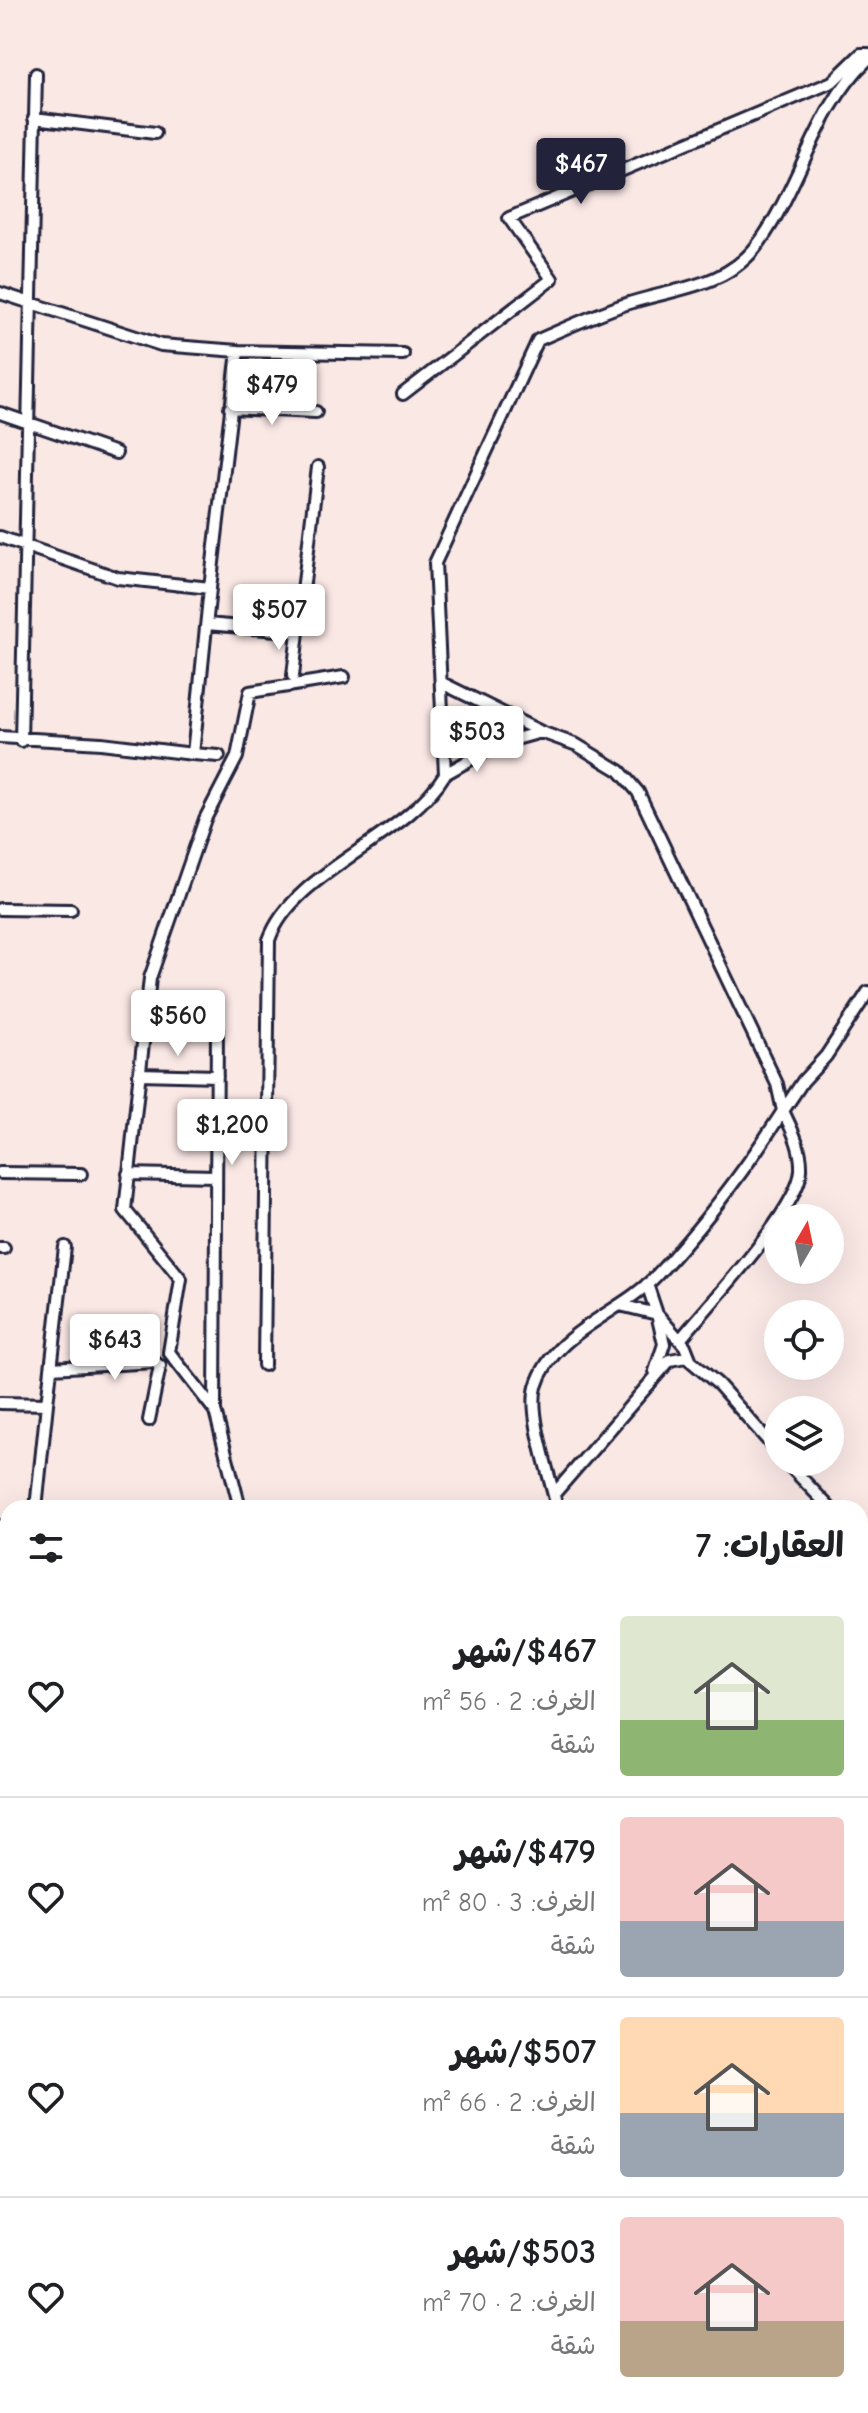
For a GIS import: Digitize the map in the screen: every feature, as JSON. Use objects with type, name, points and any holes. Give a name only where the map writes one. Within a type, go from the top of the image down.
[{"type":"street","points":[[403,394],[552,279],[509,218],[832,82],[861,54],[868,56],[843,90],[759,245],[723,275],[699,287],[626,304],[538,340],[435,563],[445,774]]},
{"type":"street","points":[[21,741],[36,74]]},
{"type":"street","points":[[34,118],[155,133]]},
{"type":"street","points":[[0,293],[161,345],[238,351],[403,354]]},
{"type":"street","points":[[193,754],[238,351]]},
{"type":"street","points":[[230,408],[316,412]]},
{"type":"street","points":[[0,413],[116,453]]},
{"type":"street","points":[[293,676],[318,467]]},
{"type":"street","points":[[0,537],[118,578],[210,588]]},
{"type":"street","points":[[207,624],[298,632]]},
{"type":"street","points":[[215,1411],[169,1352],[181,1279],[125,1210],[150,978],[205,819],[237,757],[250,692],[344,677]]},
{"type":"street","points":[[442,683],[604,759],[620,771],[638,792],[742,1005],[797,1139],[801,1170],[792,1201],[680,1340]]},
{"type":"street","points":[[264,1365],[269,940],[287,907],[427,799],[445,774],[498,744],[541,732]]},
{"type":"street","points":[[0,737],[21,741],[101,743],[219,756]]},
{"type":"street","points":[[0,909],[71,910]]},
{"type":"street","points":[[555,1500],[537,1418],[536,1388],[555,1354],[603,1314],[647,1284],[744,1171],[803,1081],[826,1056],[868,992]]},
{"type":"street","points":[[145,1024],[217,1023],[215,1411],[238,1500]]},
{"type":"street","points":[[139,1074],[217,1076]]},
{"type":"street","points":[[0,1173],[81,1174]]},
{"type":"street","points":[[128,1174],[215,1176]]},
{"type":"street","points":[[37,1500],[65,1247]]},
{"type":"street","points":[[647,1284],[664,1344],[653,1377]]},
{"type":"street","points":[[620,1305],[657,1314],[680,1340],[692,1362]]},
{"type":"street","points":[[554,1494],[670,1360],[686,1357],[718,1384],[764,1436]]},
{"type":"street","points":[[51,1368],[154,1362],[160,1366],[149,1420]]},
{"type":"street","points":[[0,1403],[47,1404]]},
{"type":"street","points":[[799,1476],[822,1500]]}]
